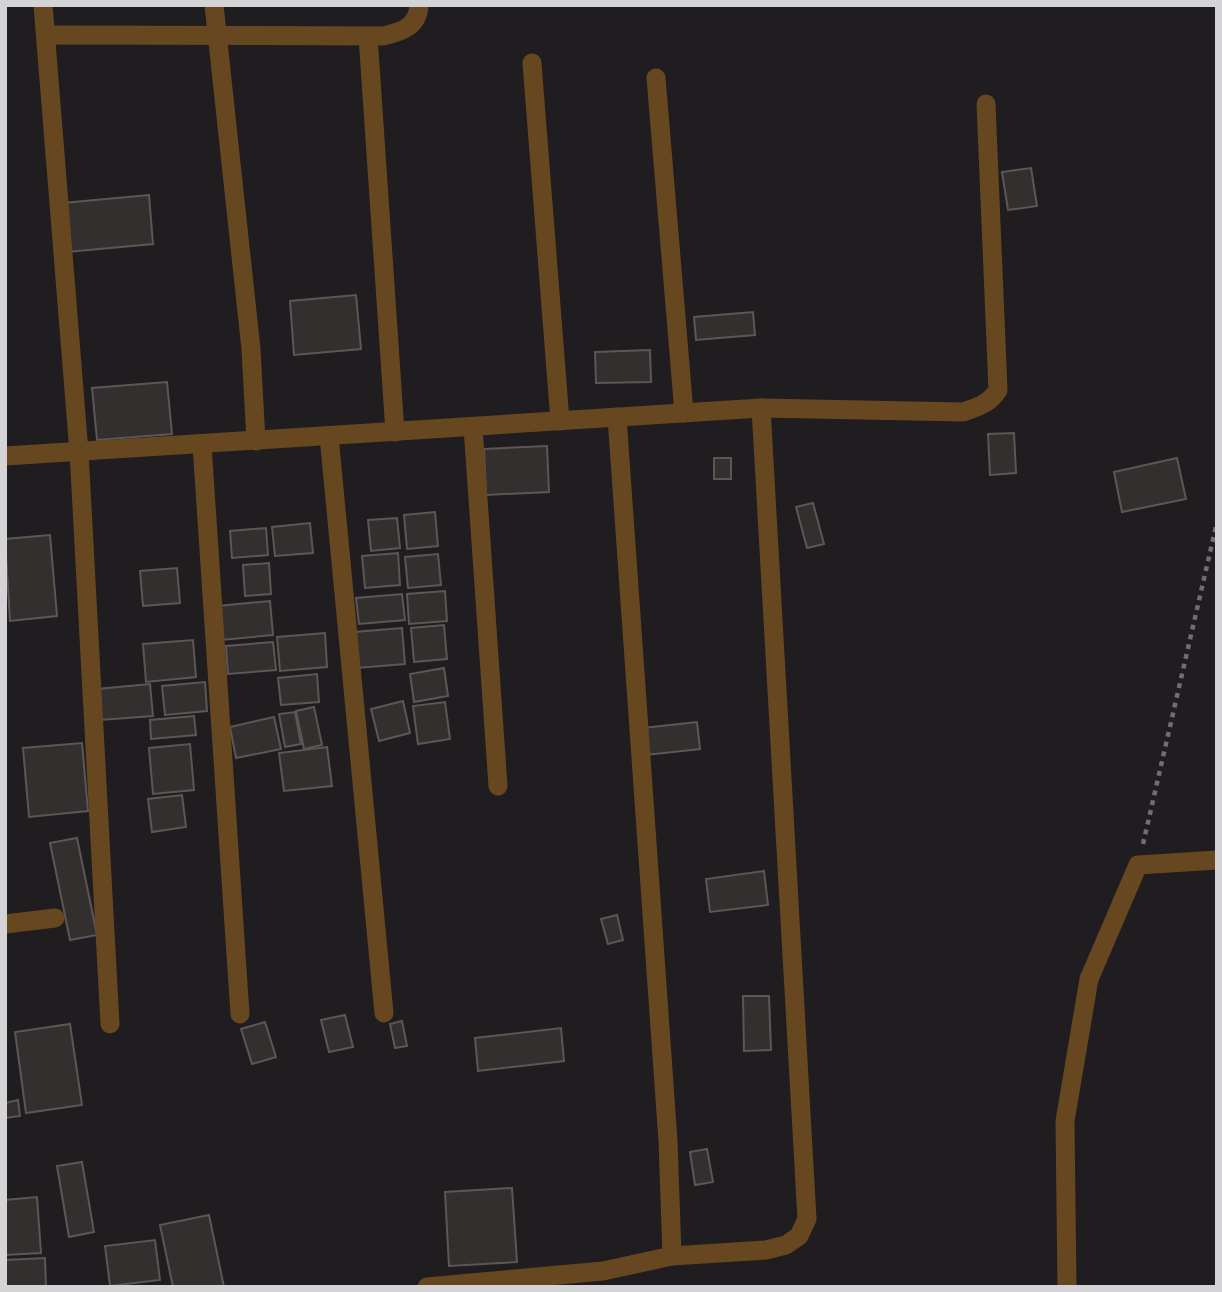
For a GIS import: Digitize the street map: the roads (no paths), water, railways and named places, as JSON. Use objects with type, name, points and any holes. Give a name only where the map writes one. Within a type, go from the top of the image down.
[{"type":"street","points":[[43,5],[79,452],[110,1024]]},
{"type":"street","points":[[215,5],[251,349],[256,441]]},
{"type":"street","points":[[47,35],[383,36],[402,32],[413,24],[419,5]]},
{"type":"street","points":[[368,36],[395,432]]},
{"type":"street","points":[[533,63],[560,421]]},
{"type":"street","points":[[656,78],[684,413]]},
{"type":"street","points":[[5,456],[761,408],[963,412],[979,407],[991,400],[998,390],[986,104]]},
{"type":"street","points":[[427,1287],[604,1279],[672,1256],[766,1250],[786,1245],[799,1236],[807,1219],[761,408]]},
{"type":"street","points":[[617,418],[668,1141],[672,1256]]},
{"type":"street","points":[[473,427],[498,786]]},
{"type":"street","points":[[329,436],[384,1013]]},
{"type":"street","points":[[202,445],[240,1014]]},
{"type":"street","points":[[1067,1287],[1065,1121],[1089,979],[1138,865],[1217,860]]},
{"type":"street","points":[[5,924],[55,918]]}]
